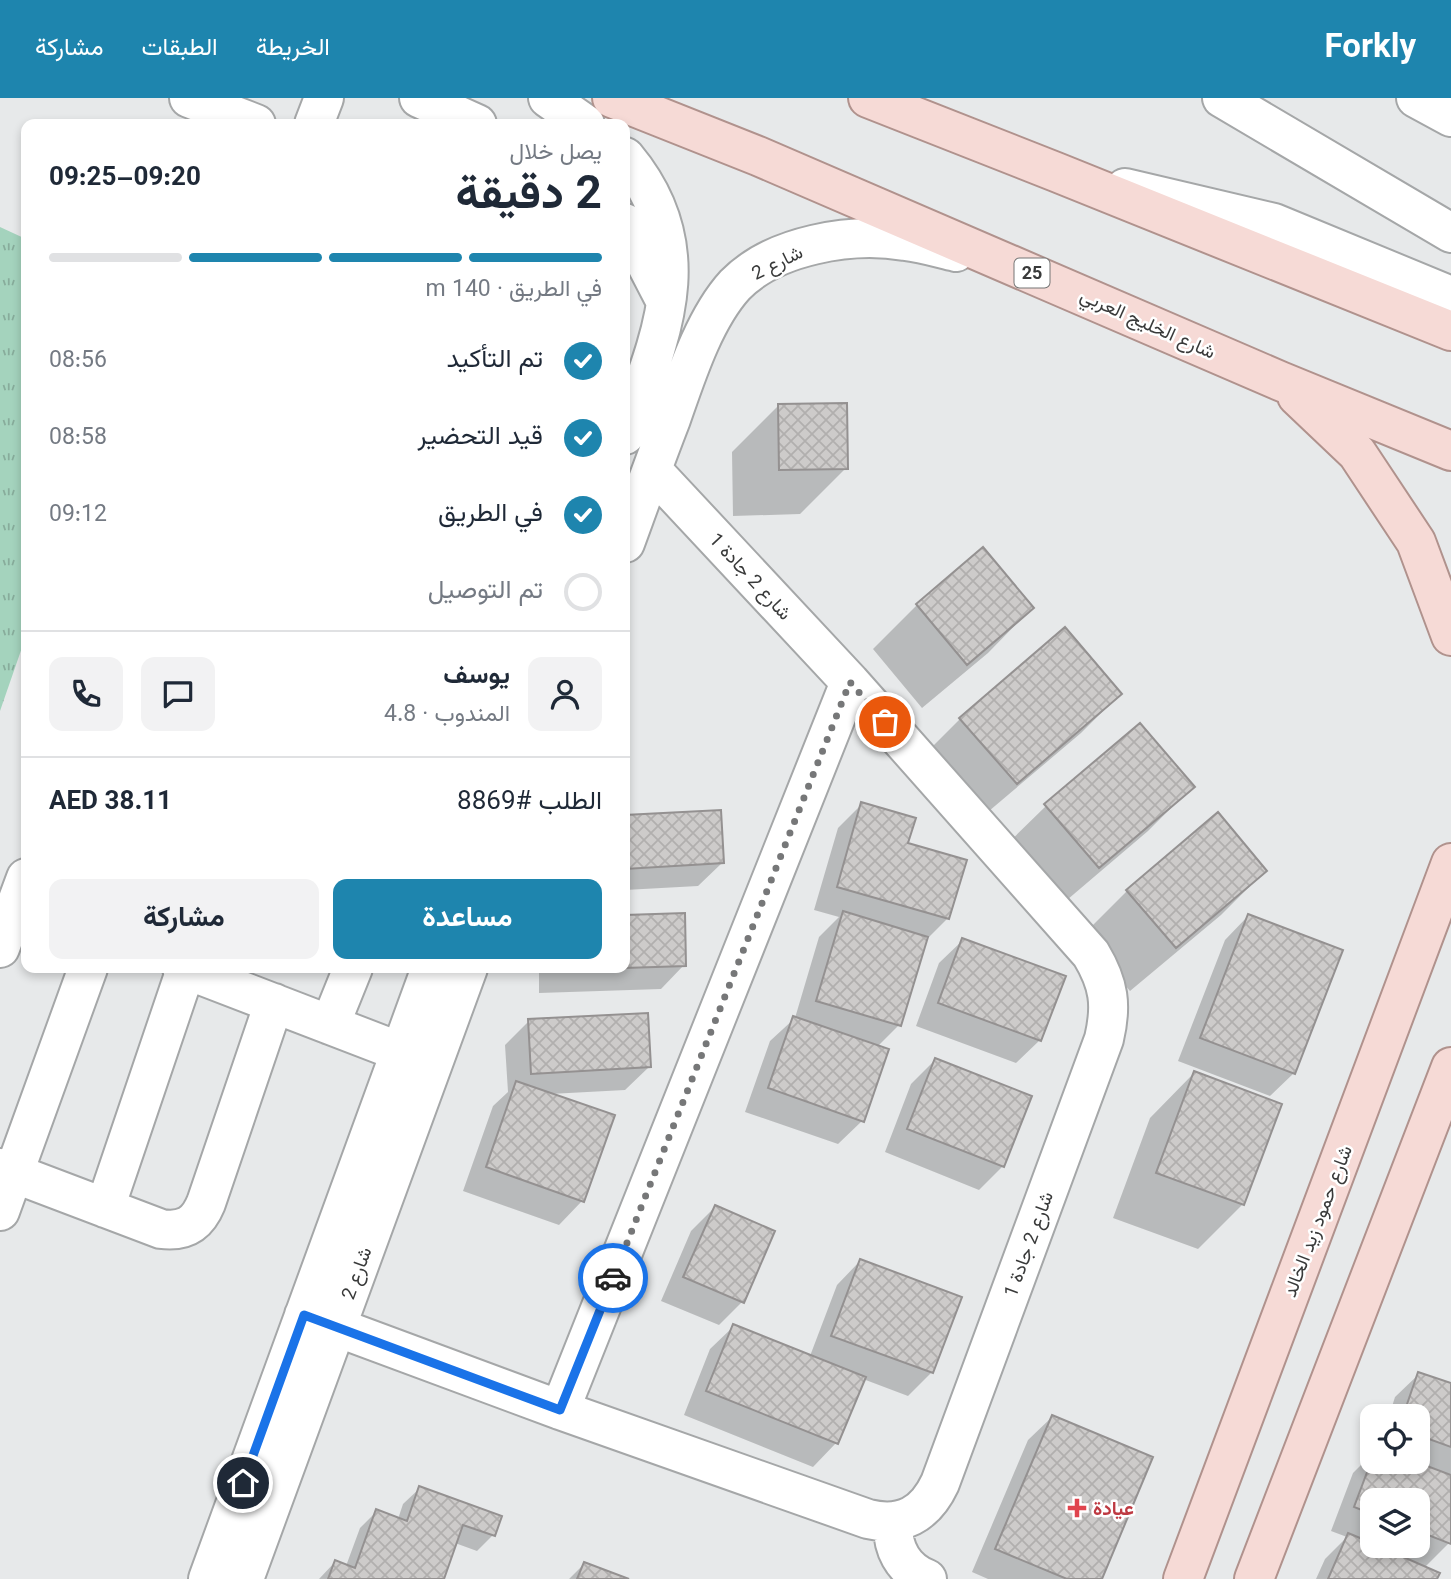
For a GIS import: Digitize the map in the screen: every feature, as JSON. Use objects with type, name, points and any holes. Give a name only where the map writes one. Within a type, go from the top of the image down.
[{"type":"main road","name":"شارع الخليج العربي","points":[[612,98],[758,156],[1280,380],[1451,450]]},
{"type":"main road","points":[[868,98],[1451,331]]},
{"type":"main road","points":[[1280,380],[1357,453],[1416,541],[1451,636]]},
{"type":"main road","name":"شارع حمود زيد الخالد","points":[[1183,1579],[1451,863]]},
{"type":"main road","points":[[1254,1579],[1451,1067]]},
{"type":"street","points":[[189,98],[243,119]]},
{"type":"street","points":[[316,119],[324,98]]},
{"type":"street","points":[[419,98],[466,119]]},
{"type":"street","points":[[548,98],[578,119]]},
{"type":"street","points":[[1222,98],[1451,233]]},
{"type":"street","points":[[1416,98],[1451,117]]},
{"type":"street","points":[[630,163],[650,192],[660,214],[669,258],[669,280],[659,339],[630,421]]},
{"type":"street","points":[[1056,172],[1274,223],[1451,296]]},
{"type":"street","points":[[630,233],[666,302]]},
{"type":"street","name":"شارع 2","points":[[630,523],[640,483],[708,327],[720,304],[736,284],[757,268],[805,247],[854,239],[904,240],[1016,266]]},
{"type":"street","name":"شارع 2 جادة 1","points":[[640,483],[850,682],[1091,954],[1106,986],[1109,1004],[1104,1039],[940,1483],[927,1505],[906,1519],[903,1559]]},
{"type":"street","points":[[560,1410],[850,682]]},
{"type":"street","points":[[0,948],[21,901]]},
{"type":"street","points":[[0,1211],[7,1171],[86,973]]},
{"type":"street","points":[[105,1208],[183,973]]},
{"type":"street","points":[[195,973],[416,1058]]},
{"type":"street","points":[[330,1024],[351,973]]},
{"type":"street","name":"شارع 2","points":[[416,1058],[429,973]]},
{"type":"street","name":"شارع 2","points":[[208,1579],[320,1321],[416,1058],[465,973]]},
{"type":"street","points":[[7,1171],[161,1229],[172,1231],[194,1223],[201,1214],[274,1003]]},
{"type":"street","name":"شارع 2","points":[[244,1579],[320,1321]]},
{"type":"street","name":"شارع 2 جادة 1","points":[[320,1321],[560,1410],[880,1522],[903,1559]]},
{"type":"green space","points":[[0,227],[21,237],[21,650],[0,711]]},
{"type":"building","points":[[847,403],[848,469],[779,470],[778,404]]},
{"type":"building","points":[[983,547],[1034,608],[967,665],[916,604]]},
{"type":"building","points":[[1065,627],[1122,694],[1017,784],[959,718]]},
{"type":"building","points":[[1140,723],[1195,787],[1099,868],[1044,804]]},
{"type":"building","points":[[861,802],[916,818],[908,843],[967,860],[949,919],[837,887]]},
{"type":"building","points":[[721,810],[724,863],[630,869],[630,815]]},
{"type":"building","points":[[1218,812],[1267,871],[1176,948],[1126,890]]},
{"type":"building","points":[[843,911],[928,937],[901,1026],[816,1001]]},
{"type":"building","points":[[685,913],[686,966],[630,968],[630,915]]},
{"type":"building","points":[[1248,914],[1343,950],[1295,1074],[1200,1038]]},
{"type":"building","points":[[962,938],[1066,976],[1041,1041],[938,1003]]},
{"type":"building","points":[[648,1013],[651,1067],[531,1074],[528,1019]]},
{"type":"building","points":[[793,1016],[889,1049],[864,1122],[768,1088]]},
{"type":"building","points":[[935,1058],[1032,1096],[1004,1167],[907,1129]]},
{"type":"building","points":[[1194,1071],[1282,1104],[1244,1205],[1156,1173]]},
{"type":"building","points":[[516,1081],[615,1115],[584,1202],[486,1167]]},
{"type":"building","points":[[715,1205],[775,1231],[744,1303],[683,1277]]},
{"type":"building","points":[[860,1259],[962,1297],[933,1373],[831,1336]]},
{"type":"building","points":[[733,1324],[866,1377],[838,1444],[706,1391]]},
{"type":"building","points":[[1418,1372],[1451,1383],[1451,1447],[1430,1439],[1430,1404],[1407,1404]]},
{"type":"building","points":[[1052,1415],[1153,1457],[1102,1579],[1067,1579],[995,1549]]},
{"type":"building","points":[[1430,1467],[1451,1475],[1451,1544],[1430,1536],[1430,1488],[1361,1488],[1366,1474],[1430,1474]]},
{"type":"building","points":[[419,1486],[502,1516],[495,1536],[463,1525],[444,1579],[328,1579],[335,1560],[355,1568],[376,1509],[407,1521]]},
{"type":"building","points":[[1360,1491],[1360,1509],[1354,1507]]},
{"type":"building","points":[[1348,1533],[1360,1538],[1360,1558],[1406,1558],[1440,1573],[1437,1579],[1328,1579]]},
{"type":"building","points":[[584,1562],[629,1579],[577,1579]]},
{"type":"way so far","points":[[613,1278],[850,682],[885,722]]},
{"type":"place","name":"عيادة","points":[[1077,1508]]},
{"type":"route","points":[[243,1483],[304,1315],[560,1410],[613,1278]]}]
